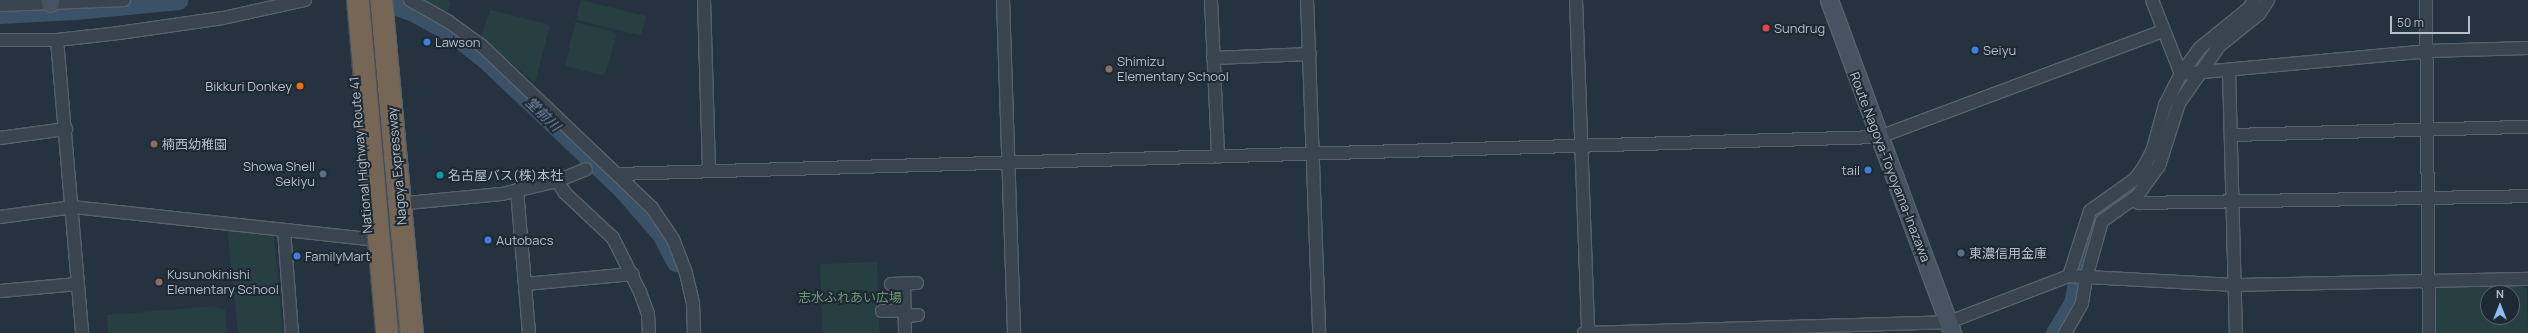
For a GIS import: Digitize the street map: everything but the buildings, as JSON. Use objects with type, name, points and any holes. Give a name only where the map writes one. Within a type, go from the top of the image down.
[{"type":"highway","name":"National Highway Route 41","points":[[348,0],[378,333]]},
{"type":"highway","points":[[352,0],[378,257],[390,267],[396,333]]},
{"type":"highway","name":"Nagoya Expressway","points":[[358,0],[387,333]]},
{"type":"highway","points":[[369,0],[396,263],[406,274]]},
{"type":"highway","points":[[387,6],[418,333]]},
{"type":"highway","name":"Nagoya Expressway","points":[[387,6],[406,274],[412,333]]},
{"type":"main road","name":"Route Nagoya-Toyoyama-Inazawa","points":[[1828,0],[1951,327]]},
{"type":"street","points":[[0,5],[50,1],[124,0]]},
{"type":"street","points":[[0,40],[57,40],[223,18],[305,0]]},
{"type":"street","points":[[410,0],[448,22],[482,46],[652,208],[673,240],[686,273],[693,304],[694,333]]},
{"type":"street","points":[[704,0],[709,171]]},
{"type":"street","points":[[1003,0],[1014,333]]},
{"type":"street","points":[[1211,0],[1218,157]]},
{"type":"street","points":[[1307,0],[1314,154],[1319,333]]},
{"type":"street","points":[[1576,0],[1588,333]]},
{"type":"street","points":[[2152,0],[2164,31],[2191,74]]},
{"type":"street","points":[[2077,277],[2102,221],[2132,200],[2159,166],[2179,103],[2200,48],[2248,9],[2254,0]]},
{"type":"street","points":[[2065,333],[2082,303],[2077,277],[2090,211],[2135,179],[2145,165],[2153,149],[2165,105],[2191,74],[2219,46],[2259,14],[2268,0]]},
{"type":"street","points":[[2426,0],[2426,130],[2430,282],[2429,333]]},
{"type":"street","points":[[617,174],[1582,147],[1879,137],[2164,31]]},
{"type":"street","points":[[57,40],[66,129],[82,333]]},
{"type":"street","points":[[2191,74],[2427,51],[2528,48]]},
{"type":"street","points":[[1213,58],[1310,54]]},
{"type":"street","points":[[2230,70],[2235,202],[2236,333]]},
{"type":"street","points":[[2232,135],[2528,127]]},
{"type":"street","points":[[0,138],[66,129]]},
{"type":"street","points":[[406,203],[502,194],[557,181],[586,169]]},
{"type":"street","points":[[557,181],[565,193],[613,238],[633,274],[648,314],[649,333]]},
{"type":"street","points":[[517,190],[529,333]]},
{"type":"street","points":[[2132,200],[2139,203],[2528,196]]},
{"type":"street","points":[[0,217],[72,207],[369,239]]},
{"type":"street","points":[[284,230],[292,333]]},
{"type":"street","points":[[525,284],[633,274]]},
{"type":"street","points":[[1584,333],[1951,327],[2077,277],[2236,285],[2528,279]]},
{"type":"street","points":[[891,284],[917,283]]},
{"type":"street","points":[[0,291],[78,284]]},
{"type":"street","points":[[904,284],[905,333]]},
{"type":"street","points":[[882,311],[918,315]]},
{"type":"green space","points":[[424,0],[447,0],[451,1],[447,13]]},
{"type":"green space","points":[[581,0],[646,16],[641,36],[576,19]]},
{"type":"green space","points":[[490,10],[550,25],[535,83],[481,37]]},
{"type":"green space","points":[[575,22],[617,33],[606,71],[602,75],[565,66]]},
{"type":"green space","points":[[227,229],[274,235],[283,333],[238,333]]},
{"type":"green space","name":"志水ふれあい広場","points":[[877,262],[879,333],[822,333],[820,264]]},
{"type":"green space","points":[[2520,286],[2523,286],[2527,290],[2528,333],[2434,333],[2433,291],[2439,287],[2480,287],[2480,325],[2520,325]]},
{"type":"green space","points":[[214,306],[225,310],[227,333],[108,333],[107,315]]},
{"type":"waterway","name":"堂前川","points":[[0,14],[75,10],[179,0]]},
{"type":"waterway","name":"堂前川","points":[[380,0],[415,13],[453,34],[486,60],[621,188],[661,234],[676,262]]},
{"type":"waterway","points":[[2055,333],[2073,303],[2081,262],[2095,217],[2139,184],[2154,163],[2174,101],[2196,63],[2211,46]]},
{"type":"place","name":"Sundrug","points":[[1766,28]]},
{"type":"place","name":"Lawson","points":[[427,42]]},
{"type":"place","name":"Seiyu","points":[[1975,50]]},
{"type":"place","name":"Shimizu Elementary School","points":[[1109,69]]},
{"type":"place","name":"Bikkuri Donkey","points":[[300,86]]},
{"type":"place","name":"楠西幼稚園","points":[[154,144]]},
{"type":"place","name":"tail","points":[[1868,170]]},
{"type":"place","name":"Showa Shell Sekiyu","points":[[323,174]]},
{"type":"place","name":"名古屋バス(株)本社","points":[[440,175]]},
{"type":"place","name":"Autobacs","points":[[488,240]]},
{"type":"place","name":"東濃信用金庫","points":[[1961,253]]},
{"type":"place","name":"FamilyMart","points":[[297,256]]},
{"type":"place","name":"Kusunokinishi Elementary School","points":[[159,282]]}]
